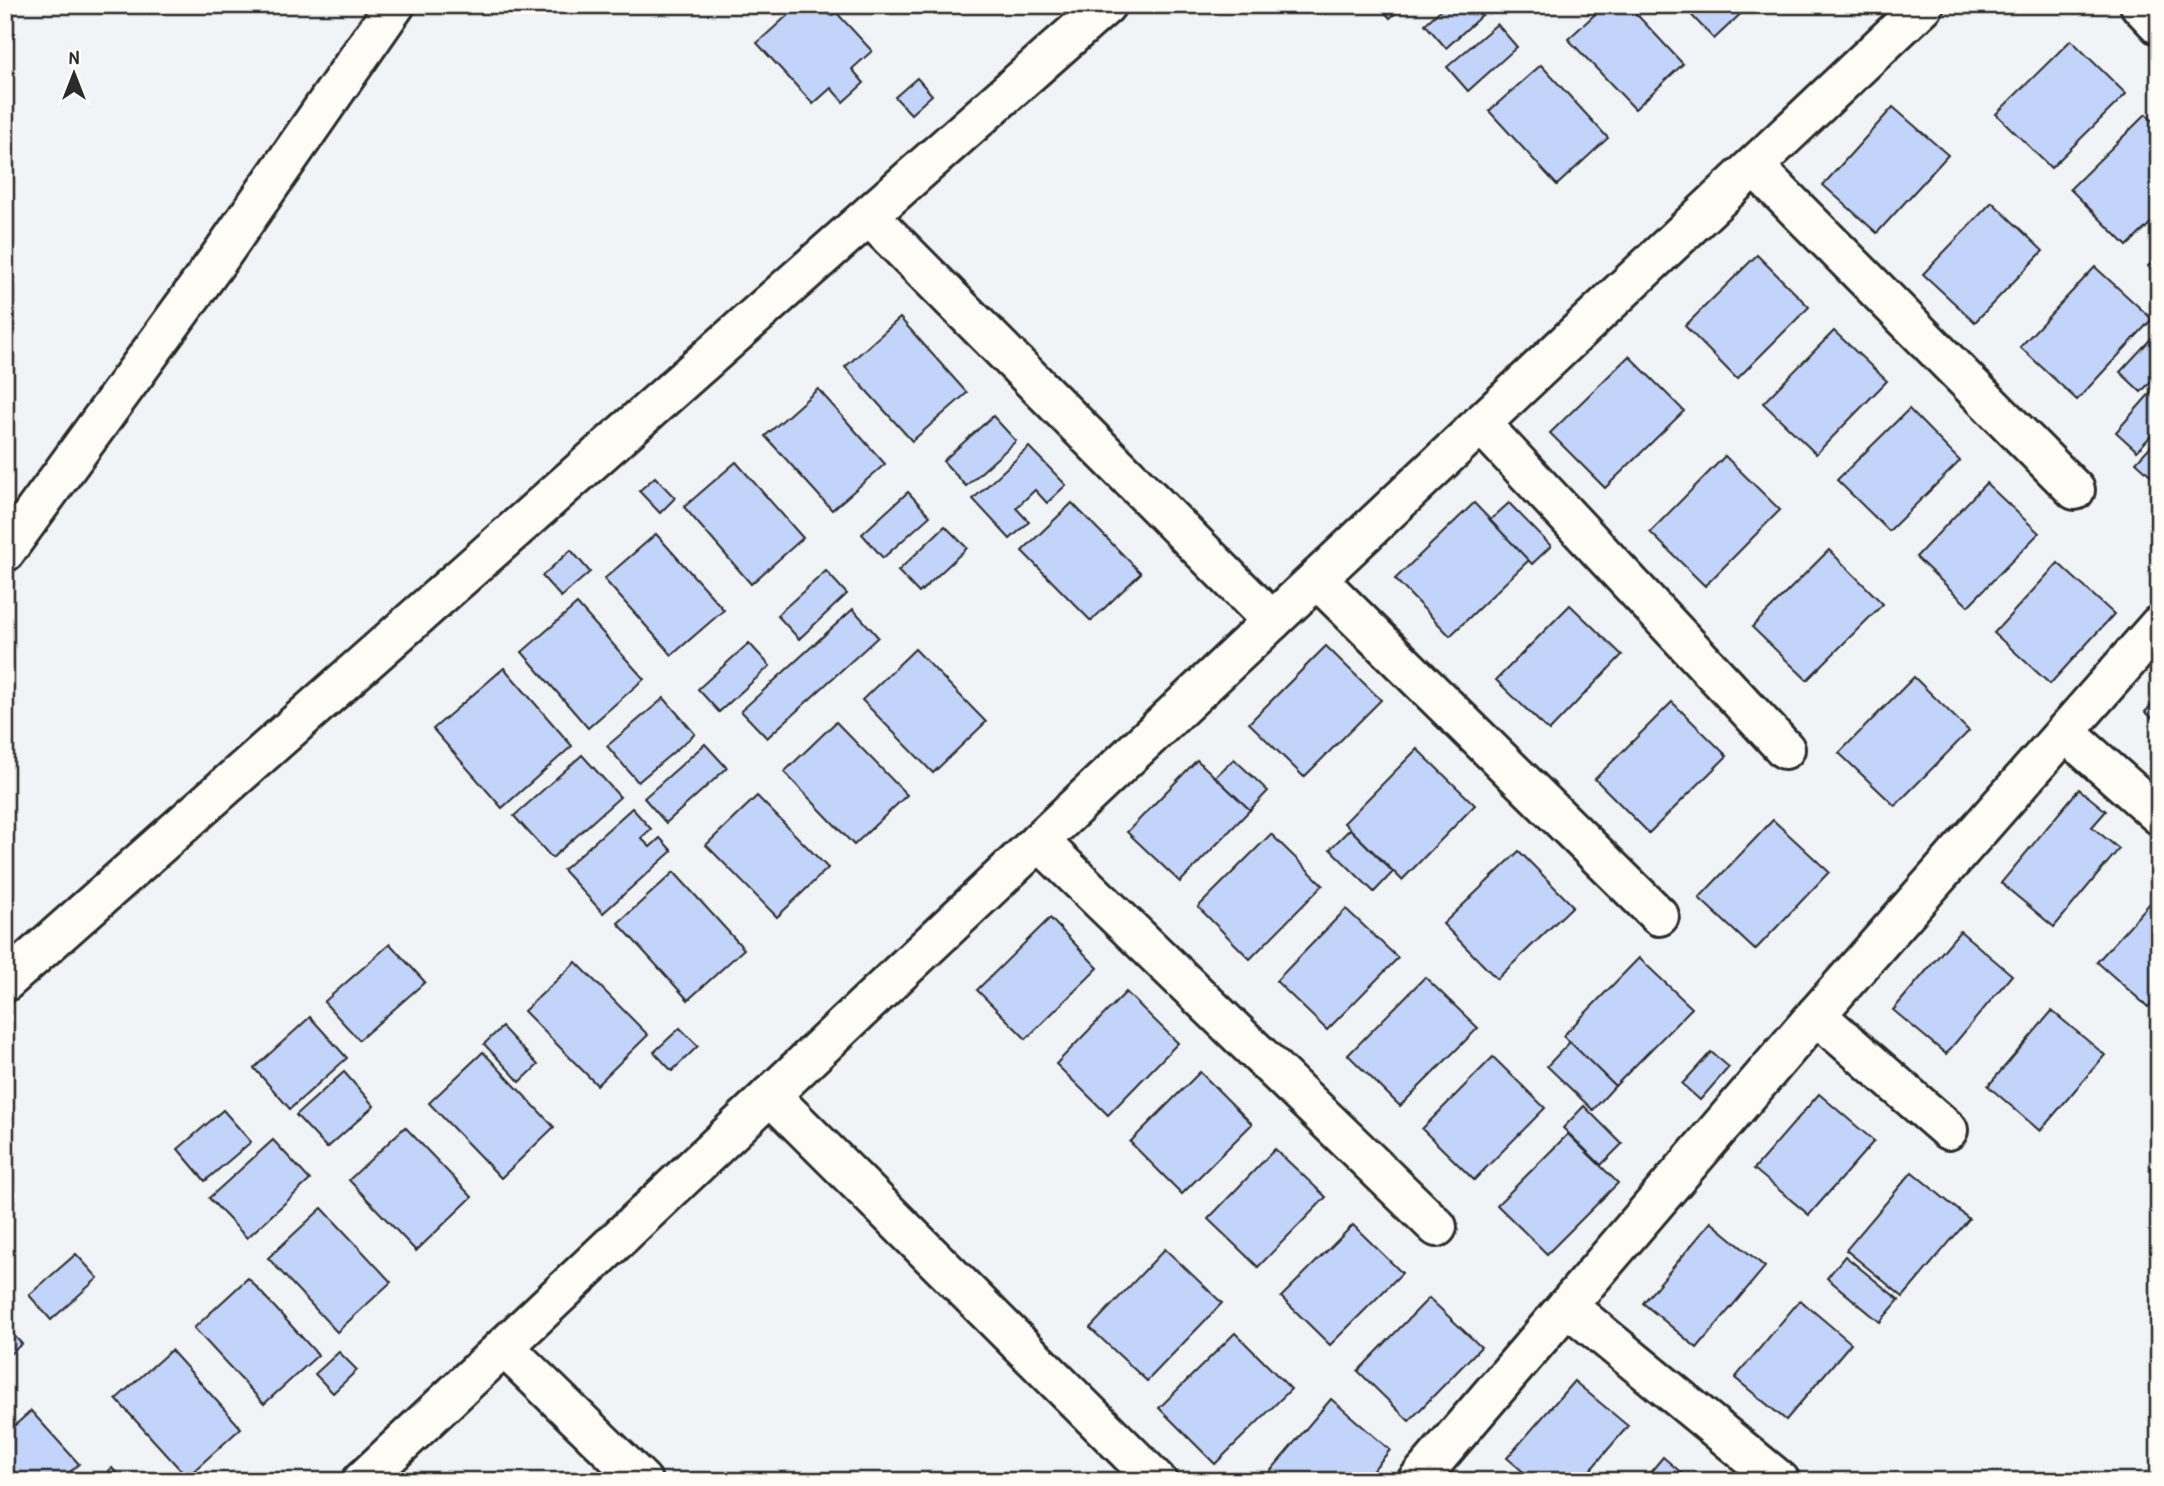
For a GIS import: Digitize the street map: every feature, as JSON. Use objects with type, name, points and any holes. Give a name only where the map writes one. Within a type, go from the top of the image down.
[{"type":"street","points":[[5,552],[222,254],[396,5]]},
{"type":"street","points":[[5,982],[1106,5]]},
{"type":"street","points":[[362,1481],[1924,5]]},
{"type":"street","points":[[2140,5],[2159,25]]},
{"type":"street","points":[[1754,166],[2076,490]]},
{"type":"street","points":[[869,216],[1272,621]]},
{"type":"street","points":[[1481,424],[1784,749]]},
{"type":"street","points":[[1317,579],[1659,916]]},
{"type":"street","points":[[1417,1481],[1816,1015],[2159,625]]},
{"type":"street","points":[[2065,732],[2159,816]]},
{"type":"street","points":[[1039,841],[1437,1227]]},
{"type":"street","points":[[1816,1015],[1948,1130]]},
{"type":"street","points":[[770,1095],[1157,1481]]},
{"type":"street","points":[[1567,1306],[1780,1481]]},
{"type":"street","points":[[503,1347],[642,1481]]},
{"type":"building","points":[[799,5],[822,5],[831,16],[836,12],[872,51],[852,69],[864,83],[843,102],[831,88],[813,104],[757,43]]},
{"type":"building","points":[[1378,5],[1405,5],[1390,18]]},
{"type":"building","points":[[1446,5],[1493,5],[1446,48],[1425,24]]},
{"type":"building","points":[[1605,5],[1628,5],[1683,64],[1635,109],[1568,39]]},
{"type":"building","points":[[1682,5],[1750,5],[1714,39]]},
{"type":"building","points":[[1497,24],[1517,47],[1468,91],[1447,67]]},
{"type":"building","points":[[2071,40],[2126,94],[2051,168],[1996,114]]},
{"type":"building","points":[[1541,65],[1608,138],[1557,185],[1489,111]]},
{"type":"building","points":[[917,78],[932,95],[911,114],[895,97]]},
{"type":"building","points":[[1893,107],[1948,155],[1877,233],[1823,185]]},
{"type":"building","points":[[2146,114],[2159,127],[2159,215],[2127,246],[2070,189]]},
{"type":"building","points":[[1992,202],[2043,251],[1975,322],[1923,274]]},
{"type":"building","points":[[1757,255],[1809,307],[1737,379],[1685,326]]},
{"type":"building","points":[[2159,255],[2159,277],[2148,266]]},
{"type":"building","points":[[2095,267],[2152,319],[2077,400],[2020,347]]},
{"type":"building","points":[[900,318],[967,393],[912,441],[845,367]]},
{"type":"building","points":[[2159,330],[2159,373],[2141,392],[2120,372]]},
{"type":"building","points":[[1834,331],[1887,381],[1816,454],[1763,403]]},
{"type":"building","points":[[1629,356],[1684,411],[1605,488],[1550,433]]},
{"type":"building","points":[[2159,383],[2159,427],[2137,451],[2116,432]]},
{"type":"building","points":[[818,389],[885,464],[832,510],[765,436]]},
{"type":"building","points":[[1909,409],[1960,461],[1889,531],[1837,480]]},
{"type":"building","points":[[993,416],[1016,441],[966,486],[943,461]]},
{"type":"building","points":[[2159,437],[2159,483],[2136,462]]},
{"type":"building","points":[[1029,447],[1066,485],[1047,503],[1035,490],[1016,508],[1029,522],[1010,539],[973,499]]},
{"type":"building","points":[[1725,456],[1780,510],[1705,586],[1650,532]]},
{"type":"building","points":[[736,462],[803,538],[751,584],[684,507]]},
{"type":"building","points":[[655,477],[675,498],[660,513],[639,491]]},
{"type":"building","points":[[1986,483],[2039,533],[1968,606],[1916,557]]},
{"type":"building","points":[[908,492],[930,516],[883,558],[862,534]]},
{"type":"building","points":[[1072,503],[1141,573],[1091,621],[1022,551]]},
{"type":"building","points":[[1474,503],[1529,560],[1450,636],[1395,579]]},
{"type":"building","points":[[1509,503],[1551,546],[1532,564],[1490,520]]},
{"type":"building","points":[[945,526],[967,548],[919,593],[898,571]]},
{"type":"building","points":[[656,534],[724,610],[672,655],[604,579]]},
{"type":"building","points":[[571,550],[590,572],[561,597],[542,576]]},
{"type":"building","points":[[1829,550],[1883,604],[1807,680],[1752,627]]},
{"type":"building","points":[[2058,563],[2114,614],[2050,684],[1994,633]]},
{"type":"building","points":[[826,571],[847,594],[799,639],[777,615]]},
{"type":"building","points":[[577,604],[644,679],[588,728],[522,652]]},
{"type":"building","points":[[1570,605],[1622,655],[1549,731],[1496,680]]},
{"type":"building","points":[[853,609],[878,637],[767,738],[741,711]]},
{"type":"building","points":[[749,643],[770,666],[719,712],[698,689]]},
{"type":"building","points":[[1326,646],[1381,700],[1304,777],[1249,723]]},
{"type":"building","points":[[915,649],[986,722],[933,773],[862,700]]},
{"type":"building","points":[[504,668],[572,746],[502,808],[433,729]]},
{"type":"building","points":[[1914,677],[1969,731],[1895,806],[1839,753]]},
{"type":"building","points":[[2159,697],[2159,723],[2145,712]]},
{"type":"building","points":[[664,698],[695,734],[638,782],[607,746]]},
{"type":"building","points":[[1672,702],[1727,756],[1649,833],[1595,779]]},
{"type":"building","points":[[836,722],[907,795],[854,845],[784,772]]},
{"type":"building","points":[[705,744],[727,768],[666,823],[644,798]]},
{"type":"building","points":[[1417,749],[1475,805],[1402,880],[1344,823]]},
{"type":"building","points":[[582,755],[620,797],[552,858],[514,816]]},
{"type":"building","points":[[1234,759],[1268,791],[1250,810],[1215,777]]},
{"type":"building","points":[[1197,760],[1250,810],[1180,882],[1127,832]]},
{"type":"building","points":[[2079,789],[2106,811],[2092,827],[2119,849],[2054,927],[2001,883]]},
{"type":"building","points":[[757,796],[828,868],[777,917],[706,845]]},
{"type":"building","points":[[632,808],[651,829],[641,838],[650,847],[660,838],[672,851],[603,913],[563,870]]},
{"type":"building","points":[[1773,820],[1829,872],[1755,950],[1699,898]]},
{"type":"building","points":[[1350,829],[1393,872],[1374,892],[1330,849]]},
{"type":"building","points":[[1271,834],[1323,885],[1250,959],[1198,907]]},
{"type":"building","points":[[1519,851],[1573,906],[1497,979],[1443,924]]},
{"type":"building","points":[[674,872],[744,949],[688,1000],[618,923]]},
{"type":"building","points":[[2159,893],[2159,995],[2148,1007],[2097,962]]},
{"type":"building","points":[[1346,909],[1398,958],[1327,1030],[1276,981]]},
{"type":"building","points":[[1050,918],[1098,968],[1026,1039],[977,990]]},
{"type":"building","points":[[1960,931],[2012,975],[1946,1054],[1893,1010]]},
{"type":"building","points":[[390,944],[425,982],[359,1040],[324,1002]]},
{"type":"building","points":[[1639,958],[1692,1008],[1615,1086],[1563,1036]]},
{"type":"building","points":[[576,962],[648,1035],[597,1085],[524,1011]]},
{"type":"building","points":[[1425,977],[1478,1028],[1400,1106],[1348,1055]]},
{"type":"building","points":[[1126,992],[1178,1043],[1108,1115],[1056,1064]]},
{"type":"building","points":[[2052,1011],[2105,1055],[2040,1131],[1988,1086]]},
{"type":"building","points":[[310,1017],[347,1058],[290,1109],[254,1068]]},
{"type":"building","points":[[502,1027],[538,1065],[520,1082],[484,1044]]},
{"type":"building","points":[[680,1028],[698,1046],[672,1071],[654,1052]]},
{"type":"building","points":[[1570,1042],[1615,1086],[1593,1110],[1547,1066]]},
{"type":"building","points":[[483,1052],[554,1127],[501,1178],[429,1103]]},
{"type":"building","points":[[1711,1052],[1729,1067],[1700,1100],[1682,1084]]},
{"type":"building","points":[[1493,1057],[1545,1108],[1474,1180],[1422,1129]]},
{"type":"building","points":[[344,1072],[374,1106],[327,1148],[296,1115]]},
{"type":"building","points":[[1200,1072],[1252,1124],[1182,1194],[1130,1142]]},
{"type":"building","points":[[1819,1094],[1874,1141],[1809,1215],[1754,1169]]},
{"type":"building","points":[[1584,1106],[1622,1144],[1601,1165],[1563,1128]]},
{"type":"building","points":[[223,1110],[251,1142],[205,1181],[178,1149]]},
{"type":"building","points":[[405,1127],[472,1197],[416,1251],[349,1180]]},
{"type":"building","points":[[1568,1134],[1618,1183],[1547,1254],[1497,1205]]},
{"type":"building","points":[[273,1140],[310,1180],[247,1238],[209,1198]]},
{"type":"building","points":[[1275,1149],[1326,1197],[1258,1267],[1208,1219]]},
{"type":"building","points":[[1912,1172],[1969,1219],[1903,1297],[1846,1250]]},
{"type":"building","points":[[322,1208],[391,1282],[337,1332],[268,1258]]},
{"type":"building","points":[[1711,1222],[1765,1267],[1697,1348],[1643,1303]]},
{"type":"building","points":[[1353,1225],[1402,1273],[1330,1345],[1281,1297]]},
{"type":"building","points":[[1165,1249],[1222,1303],[1147,1381],[1090,1328]]},
{"type":"building","points":[[76,1254],[98,1278],[51,1320],[29,1295]]},
{"type":"building","points":[[1845,1256],[1899,1300],[1880,1322],[1827,1278]]},
{"type":"building","points":[[248,1278],[318,1355],[264,1404],[194,1328]]},
{"type":"building","points":[[1429,1298],[1481,1347],[1409,1421],[1358,1371]]},
{"type":"building","points":[[1800,1300],[1851,1343],[1786,1420],[1735,1378]]},
{"type":"building","points":[[5,1326],[22,1344],[5,1358]]},
{"type":"building","points":[[1235,1333],[1291,1389],[1215,1464],[1159,1408]]},
{"type":"building","points":[[171,1350],[241,1428],[187,1477],[116,1399]]},
{"type":"building","points":[[339,1352],[357,1370],[333,1393],[315,1374]]},
{"type":"building","points":[[1574,1381],[1628,1426],[1581,1481],[1534,1481],[1507,1458]]},
{"type":"building","points":[[1331,1399],[1390,1450],[1364,1481],[1262,1481]]},
{"type":"building","points":[[31,1411],[79,1464],[60,1481],[5,1481],[5,1434]]},
{"type":"building","points":[[1663,1457],[1691,1481],[1643,1481]]},
{"type":"building","points":[[112,1468],[124,1481],[98,1481]]}]
